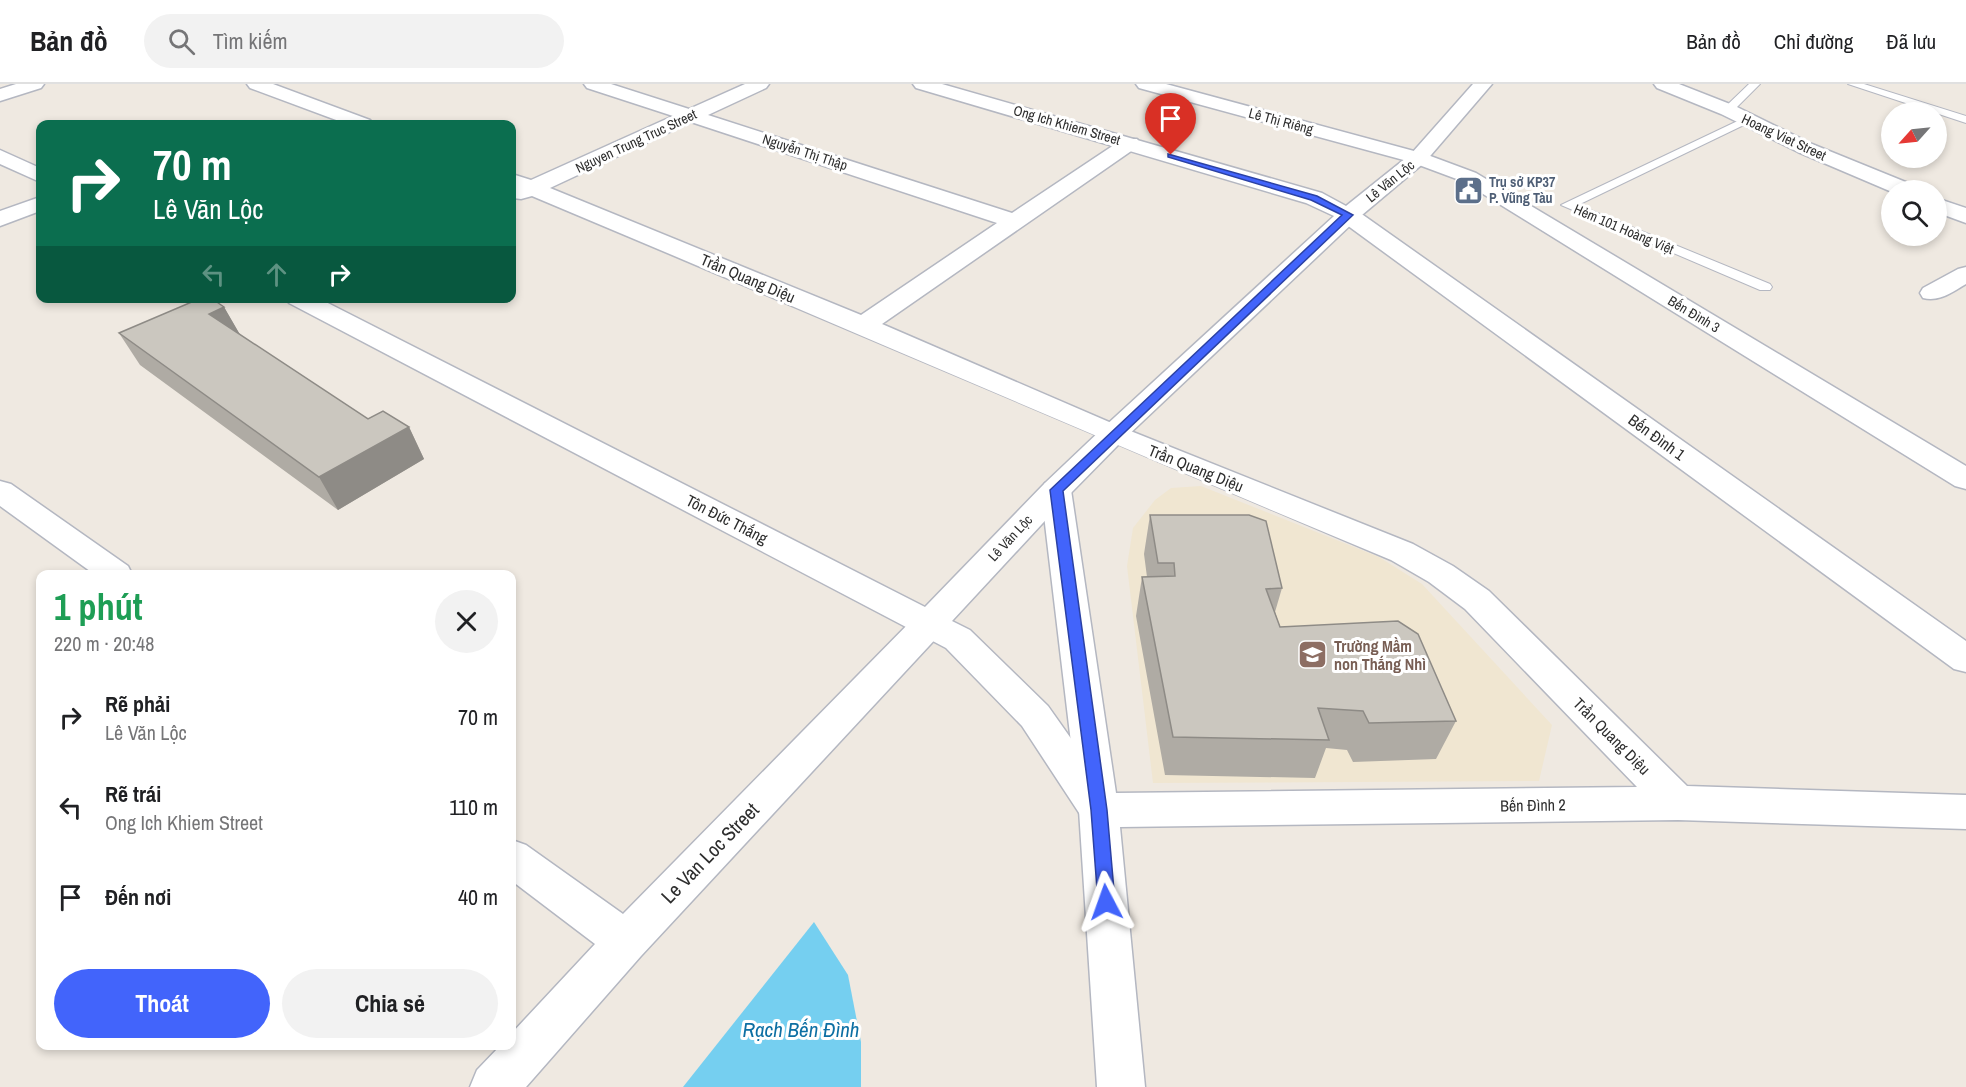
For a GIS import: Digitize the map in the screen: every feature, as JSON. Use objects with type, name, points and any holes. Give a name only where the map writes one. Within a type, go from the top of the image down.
[{"type":"street","points":[[0,95],[35,84]]},
{"type":"street","points":[[256,84],[352,120]]},
{"type":"street","name":"Nguyễn Thị Thập","points":[[593,84],[1016,222]]},
{"type":"street","name":"Nguyen Trung Truc Street","points":[[518,189],[760,84]]},
{"type":"street","name":"Ong Ich Khiem Street","points":[[922,84],[1314,198],[1348,215]]},
{"type":"street","name":"Lê Thị Riêng","points":[[1145,84],[1418,158]]},
{"type":"street","name":"Lê Văn Lộc","points":[[930,623],[1056,490],[1113,434],[1348,215],[1418,158],[1481,84]]},
{"type":"street","name":"Hoang Viet Street","points":[[1663,84],[1728,110],[1882,180]]},
{"type":"street","points":[[862,325],[1130,143]]},
{"type":"street","points":[[0,156],[36,174]]},
{"type":"street","name":"Bến Đình 3","points":[[1418,158],[1469,177],[1966,478]]},
{"type":"street","name":"Trần Quang Diệu","points":[[518,189],[862,325],[1113,434],[1402,552],[1454,581],[1477,600],[1678,803]]},
{"type":"street","points":[[0,219],[36,206]]},
{"type":"street","points":[[1947,208],[1966,216]]},
{"type":"street","name":"Bến Đình 1","points":[[1348,215],[1966,658]]},
{"type":"street","points":[[1932,293],[1966,274]]},
{"type":"street","name":"Tôn Đức Thắng","points":[[308,303],[958,639],[1035,716],[1099,810]]},
{"type":"street","points":[[1056,490],[1099,810],[1121,1087]]},
{"type":"street","points":[[0,491],[110,570]]},
{"type":"street","name":"Le Van Loc Street","points":[[494,1087],[626,941],[930,623]]},
{"type":"street","name":"Bến Đình 2","points":[[1099,810],[1678,803],[1966,812]]},
{"type":"street","points":[[516,861],[626,941]]},
{"type":"lane","points":[[1728,110],[1755,84]]},
{"type":"lane","points":[[1853,84],[1909,102]]},
{"type":"lane","points":[[1947,109],[1966,110]]},
{"type":"lane","points":[[1947,114],[1966,120]]},
{"type":"lane","name":"Hẻm 101 Hoàng Việt","points":[[1746,120],[1567,205],[1765,287]]},
{"type":"shaded area","name":"Trường Mầm non Thắng Nhì","points":[[1201,486],[1379,557],[1422,584],[1552,725],[1539,781],[1153,783],[1127,566],[1133,528],[1155,500],[1171,488]]},
{"type":"water","name":"Rạch Bến Đình","points":[[814,922],[848,975],[861,1042],[861,1087],[683,1087]]},
{"type":"building","points":[[189,303],[218,303],[224,307],[209,314],[368,419],[383,411],[409,427],[319,477],[119,333]]},
{"type":"building","points":[[1150,515],[1249,515],[1266,521],[1282,588],[1266,589],[1280,627],[1398,621],[1418,634],[1456,721],[1369,723],[1363,711],[1318,708],[1329,740],[1173,737],[1142,577],[1175,576],[1174,563],[1158,563]]},
{"type":"place","name":"Trụ sở KP37 P. Vũng Tàu","points":[[1468,190]]},
{"type":"place","name":"Trường Mầm non Thắng Nhì","points":[[1313,655]]},
{"type":"route","points":[[1106,902],[1099,810],[1056,490],[1348,215],[1314,198],[1171,155]]}]
